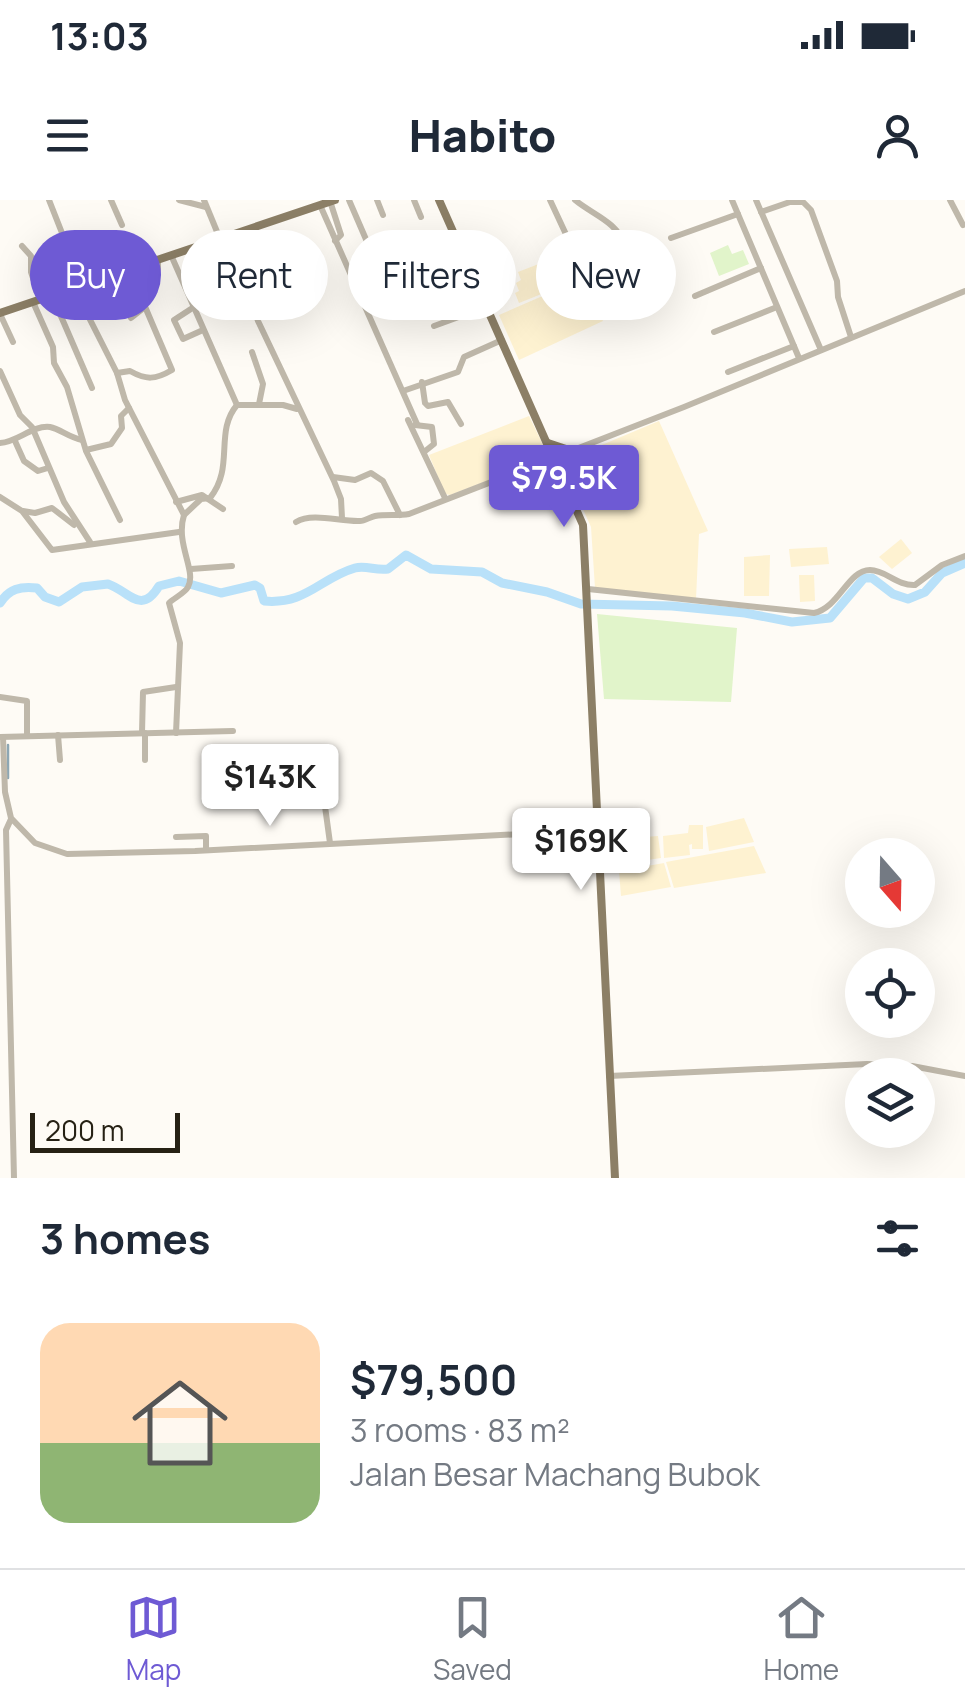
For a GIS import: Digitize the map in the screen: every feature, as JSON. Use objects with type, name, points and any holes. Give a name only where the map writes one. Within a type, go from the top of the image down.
[{"type":"main road","points":[[439,200],[452,230]]},
{"type":"main road","points":[[245,230],[333,201]]},
{"type":"main road","points":[[161,258],[181,252]]},
{"type":"main road","points":[[0,314],[30,303]]},
{"type":"main road","points":[[492,320],[583,525],[615,1178]]},
{"type":"main road","points":[[548,443],[573,450],[563,476]]},
{"type":"street","points":[[49,200],[61,230]]},
{"type":"street","points":[[111,200],[122,225]]},
{"type":"street","points":[[178,200],[205,204],[216,230]]},
{"type":"street","points":[[349,200],[362,230]]},
{"type":"street","points":[[377,200],[383,215]]},
{"type":"street","points":[[414,200],[421,217]]},
{"type":"street","points":[[550,200],[598,298],[620,295],[626,245],[623,238],[613,226],[576,200]]},
{"type":"street","points":[[732,200],[800,358]]},
{"type":"street","points":[[756,200],[821,350]]},
{"type":"street","points":[[950,200],[962,225]]},
{"type":"street","points":[[333,201],[341,235],[335,241]]},
{"type":"street","points":[[761,212],[790,202],[803,202],[812,210],[837,280],[851,337]]},
{"type":"street","points":[[320,205],[403,390],[445,498]]},
{"type":"street","points":[[676,237],[738,214]]},
{"type":"street","points":[[22,246],[30,255]]},
{"type":"street","points":[[171,255],[181,278]]},
{"type":"street","points":[[695,296],[761,268]]},
{"type":"street","points":[[296,522],[313,517],[365,521],[375,516],[401,515],[554,458],[965,292]]},
{"type":"street","points":[[714,332],[777,306]]},
{"type":"street","points":[[0,314],[13,342]]},
{"type":"street","points":[[181,315],[174,320],[183,339],[204,330]]},
{"type":"street","points":[[46,320],[54,363],[67,387],[82,440],[120,520]]},
{"type":"street","points":[[63,320],[92,388]]},
{"type":"street","points":[[90,320],[117,373],[129,408],[184,515]]},
{"type":"street","points":[[117,373],[130,370],[142,379],[150,379],[172,370],[151,320]]},
{"type":"street","points":[[200,320],[238,405]]},
{"type":"street","points":[[258,320],[332,477],[341,499],[342,518]]},
{"type":"street","points":[[434,326],[451,320]]},
{"type":"street","points":[[403,390],[458,372],[464,357],[502,340]]},
{"type":"street","points":[[728,372],[794,346]]},
{"type":"street","points":[[252,352],[264,384],[258,404]]},
{"type":"street","points":[[0,370],[20,415],[33,430],[48,468],[90,542]]},
{"type":"street","points":[[413,422],[425,403],[422,382]]},
{"type":"street","points":[[425,403],[448,402],[460,424]]},
{"type":"street","points":[[238,405],[298,409]]},
{"type":"street","points":[[176,732],[180,643],[169,603],[189,585],[191,568],[179,532],[184,515],[201,499],[210,498],[223,479],[227,421],[238,405]]},
{"type":"street","points":[[86,450],[111,444],[129,408]]},
{"type":"street","points":[[413,422],[429,425],[434,436],[431,448],[424,452]]},
{"type":"street","points":[[0,442],[16,441],[33,430],[54,428],[82,440]]},
{"type":"street","points":[[64,435],[80,430]]},
{"type":"street","points":[[16,441],[24,461],[38,471],[48,468]]},
{"type":"street","points":[[332,477],[355,480],[371,473],[379,477],[401,515]]},
{"type":"street","points":[[176,502],[194,496],[210,498],[222,508]]},
{"type":"street","points":[[0,497],[22,511],[52,550],[179,532]]},
{"type":"street","points":[[22,511],[35,513],[52,508],[80,528]]},
{"type":"street","points":[[589,598],[814,613],[831,607],[847,585],[867,570],[906,586],[915,585],[942,565],[965,556]]},
{"type":"street","points":[[191,568],[232,566]]},
{"type":"street","points":[[145,760],[143,692],[176,688]]},
{"type":"street","points":[[0,697],[27,701],[27,736]]},
{"type":"street","points":[[233,731],[2,737],[2,792],[11,818],[35,844],[61,852],[206,850],[597,830]]},
{"type":"street","points":[[58,735],[60,760]]},
{"type":"street","points":[[298,773],[300,786],[324,799],[330,843]]},
{"type":"street","points":[[11,818],[3,830],[4,989],[14,1178]]},
{"type":"street","points":[[176,837],[206,836],[206,850]]},
{"type":"street","points":[[608,1076],[867,1064],[912,1066],[965,1076]]},
{"type":"shaded area","points":[[536,265],[536,296],[519,303],[516,296],[516,283],[521,280],[518,272]]},
{"type":"shaded area","points":[[536,299],[536,320],[603,321],[519,360],[501,320],[516,320],[516,308]]},
{"type":"shaded area","points":[[529,416],[549,457],[445,494],[429,455]]},
{"type":"shaded area","points":[[659,421],[708,531],[699,534],[696,599],[595,588],[591,527],[566,471],[573,457]]},
{"type":"shaded area","points":[[901,539],[912,553],[892,569],[879,557]]},
{"type":"shaded area","points":[[827,547],[829,564],[791,567],[789,549]]},
{"type":"shaded area","points":[[770,555],[769,596],[744,596],[744,557]]},
{"type":"shaded area","points":[[799,575],[814,575],[815,601],[800,602]]},
{"type":"shaded area","points":[[744,818],[754,842],[709,851],[706,827]]},
{"type":"shaded area","points":[[689,825],[703,825],[703,849],[692,849],[692,844],[690,855],[664,858],[663,836],[688,833]]},
{"type":"shaded area","points":[[658,836],[661,858],[605,866],[607,840]]},
{"type":"shaded area","points":[[754,846],[766,873],[674,888],[666,862]]},
{"type":"shaded area","points":[[664,863],[671,887],[621,896],[619,871]]},
{"type":"green space","points":[[728,245],[732,254],[743,250],[749,264],[719,276],[710,253]]},
{"type":"green space","points":[[597,614],[737,628],[731,702],[604,699]]},
{"type":"waterway","points":[[0,603],[20,588],[37,588],[45,597],[59,602],[82,587],[108,584],[140,600],[153,595],[159,586],[179,581],[221,593],[255,585],[264,601],[279,601],[302,595],[355,568],[388,569],[406,555],[431,569],[482,572],[502,583],[581,604],[672,606],[792,622],[830,618],[864,578],[872,578],[893,594],[908,599],[925,592],[942,573],[965,563]]},
{"type":"waterway","points":[[8,745],[8,778]]}]
